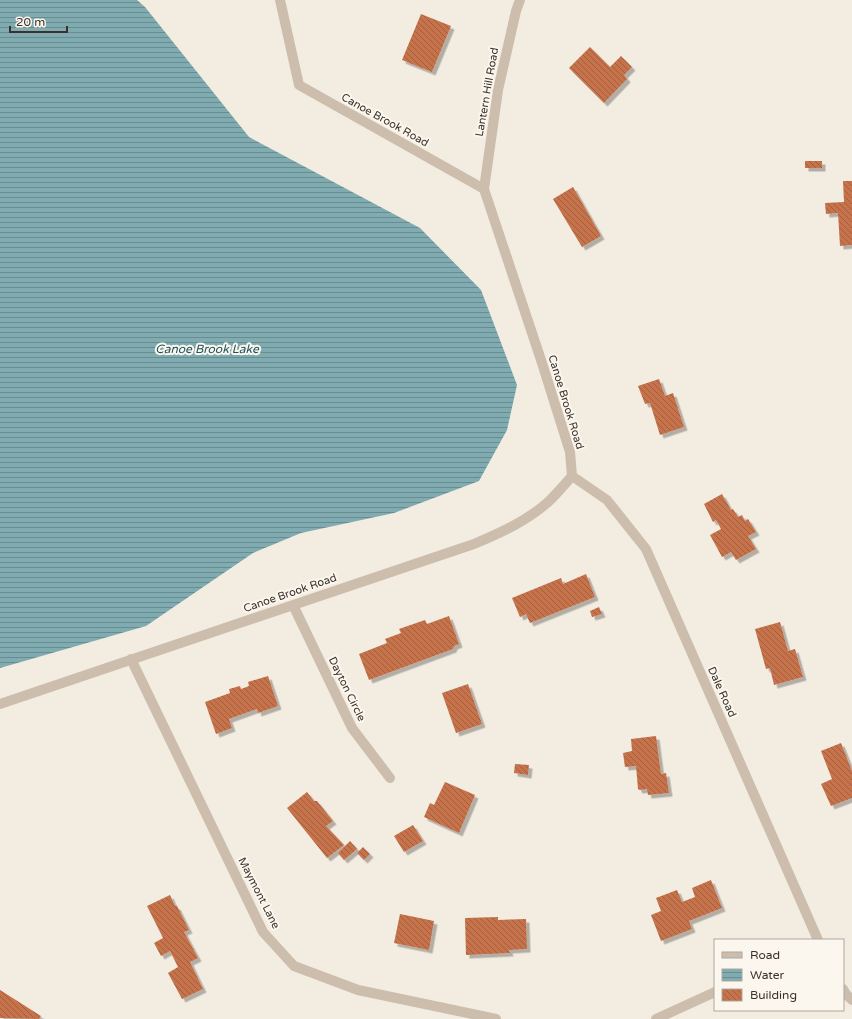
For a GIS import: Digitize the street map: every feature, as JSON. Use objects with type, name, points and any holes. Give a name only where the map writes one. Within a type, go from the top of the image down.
[{"type":"street","name":"Canoe Brook Road","points":[[0,704],[474,544],[507,530],[533,515],[548,502],[572,476],[570,452],[484,189],[300,85],[280,0]]},
{"type":"street","name":"Lantern Hill Road","points":[[484,189],[498,90],[516,10],[520,0]]},
{"type":"street","name":"Dale Road","points":[[572,476],[607,500],[646,549],[818,939]]},
{"type":"street","name":"Dayton Circle","points":[[293,605],[352,728],[390,778]]},
{"type":"street","name":"Maymont Lane","points":[[131,659],[263,932],[294,966],[358,990],[496,1019]]},
{"type":"street","points":[[844,991],[852,1000]]},
{"type":"street","points":[[656,1019],[714,992]]},
{"type":"water","name":"Canoe Brook Lake","points":[[0,0],[137,0],[145,7],[249,137],[420,228],[481,290],[517,385],[507,430],[479,481],[394,513],[301,533],[253,553],[146,626],[0,668]]},
{"type":"building","points":[[421,14],[451,26],[432,72],[402,60]]},
{"type":"building","points":[[590,47],[610,67],[621,56],[632,67],[624,75],[627,79],[604,103],[569,68]]},
{"type":"building","points":[[805,161],[822,161],[822,168],[805,168]]},
{"type":"building","points":[[843,181],[852,181],[852,245],[840,246],[838,213],[826,214],[825,203],[844,202]]},
{"type":"building","points":[[573,187],[601,236],[582,247],[553,199]]},
{"type":"building","points":[[659,379],[665,396],[673,393],[684,427],[660,435],[650,403],[645,404],[638,386]]},
{"type":"building","points":[[722,494],[731,510],[733,509],[738,517],[742,515],[745,521],[748,519],[756,532],[748,536],[756,549],[736,560],[731,552],[722,557],[710,535],[721,529],[716,520],[713,522],[704,504]]},
{"type":"building","points":[[586,574],[595,597],[530,623],[526,614],[520,617],[512,598],[561,578],[563,584]]},
{"type":"building","points":[[599,607],[602,614],[592,617],[590,611]]},
{"type":"building","points":[[449,616],[459,644],[454,646],[453,649],[369,680],[359,654],[387,643],[385,639],[401,633],[399,629],[425,620],[427,624]]},
{"type":"building","points":[[780,622],[788,651],[795,649],[803,677],[774,685],[770,668],[766,669],[755,629]]},
{"type":"building","points":[[268,676],[278,706],[258,713],[257,709],[229,719],[232,728],[216,734],[205,702],[230,693],[229,689],[240,686],[241,689],[249,686],[248,682]]},
{"type":"building","points":[[468,684],[482,724],[456,733],[442,693]]},
{"type":"building","points":[[656,736],[661,774],[666,773],[669,793],[648,795],[647,789],[638,789],[636,766],[625,767],[623,753],[632,751],[631,739]]},
{"type":"building","points":[[841,743],[852,771],[852,798],[831,806],[821,784],[832,779],[821,751]]},
{"type":"building","points":[[515,764],[529,765],[528,775],[514,773]]},
{"type":"building","points":[[445,782],[475,795],[459,833],[424,817],[430,803],[434,805]]},
{"type":"building","points":[[307,792],[314,801],[317,801],[333,821],[326,826],[344,845],[327,858],[287,808]]},
{"type":"building","points":[[413,825],[423,841],[404,852],[394,836]]},
{"type":"building","points":[[350,841],[357,849],[344,860],[338,853]]},
{"type":"building","points":[[363,847],[370,854],[364,860],[357,853]]},
{"type":"building","points":[[711,880],[722,908],[689,921],[692,929],[661,941],[651,915],[661,911],[656,898],[677,890],[682,902],[695,897],[692,888]]},
{"type":"building","points":[[170,895],[189,930],[184,932],[198,958],[190,962],[203,989],[182,999],[168,973],[178,967],[170,951],[161,956],[154,943],[163,938],[147,906]]},
{"type":"building","points":[[400,914],[434,921],[429,950],[394,943]]},
{"type":"building","points":[[498,917],[498,920],[526,919],[527,949],[509,950],[510,953],[466,955],[465,918]]},
{"type":"building","points":[[0,990],[41,1016],[39,1019],[0,1018]]}]
